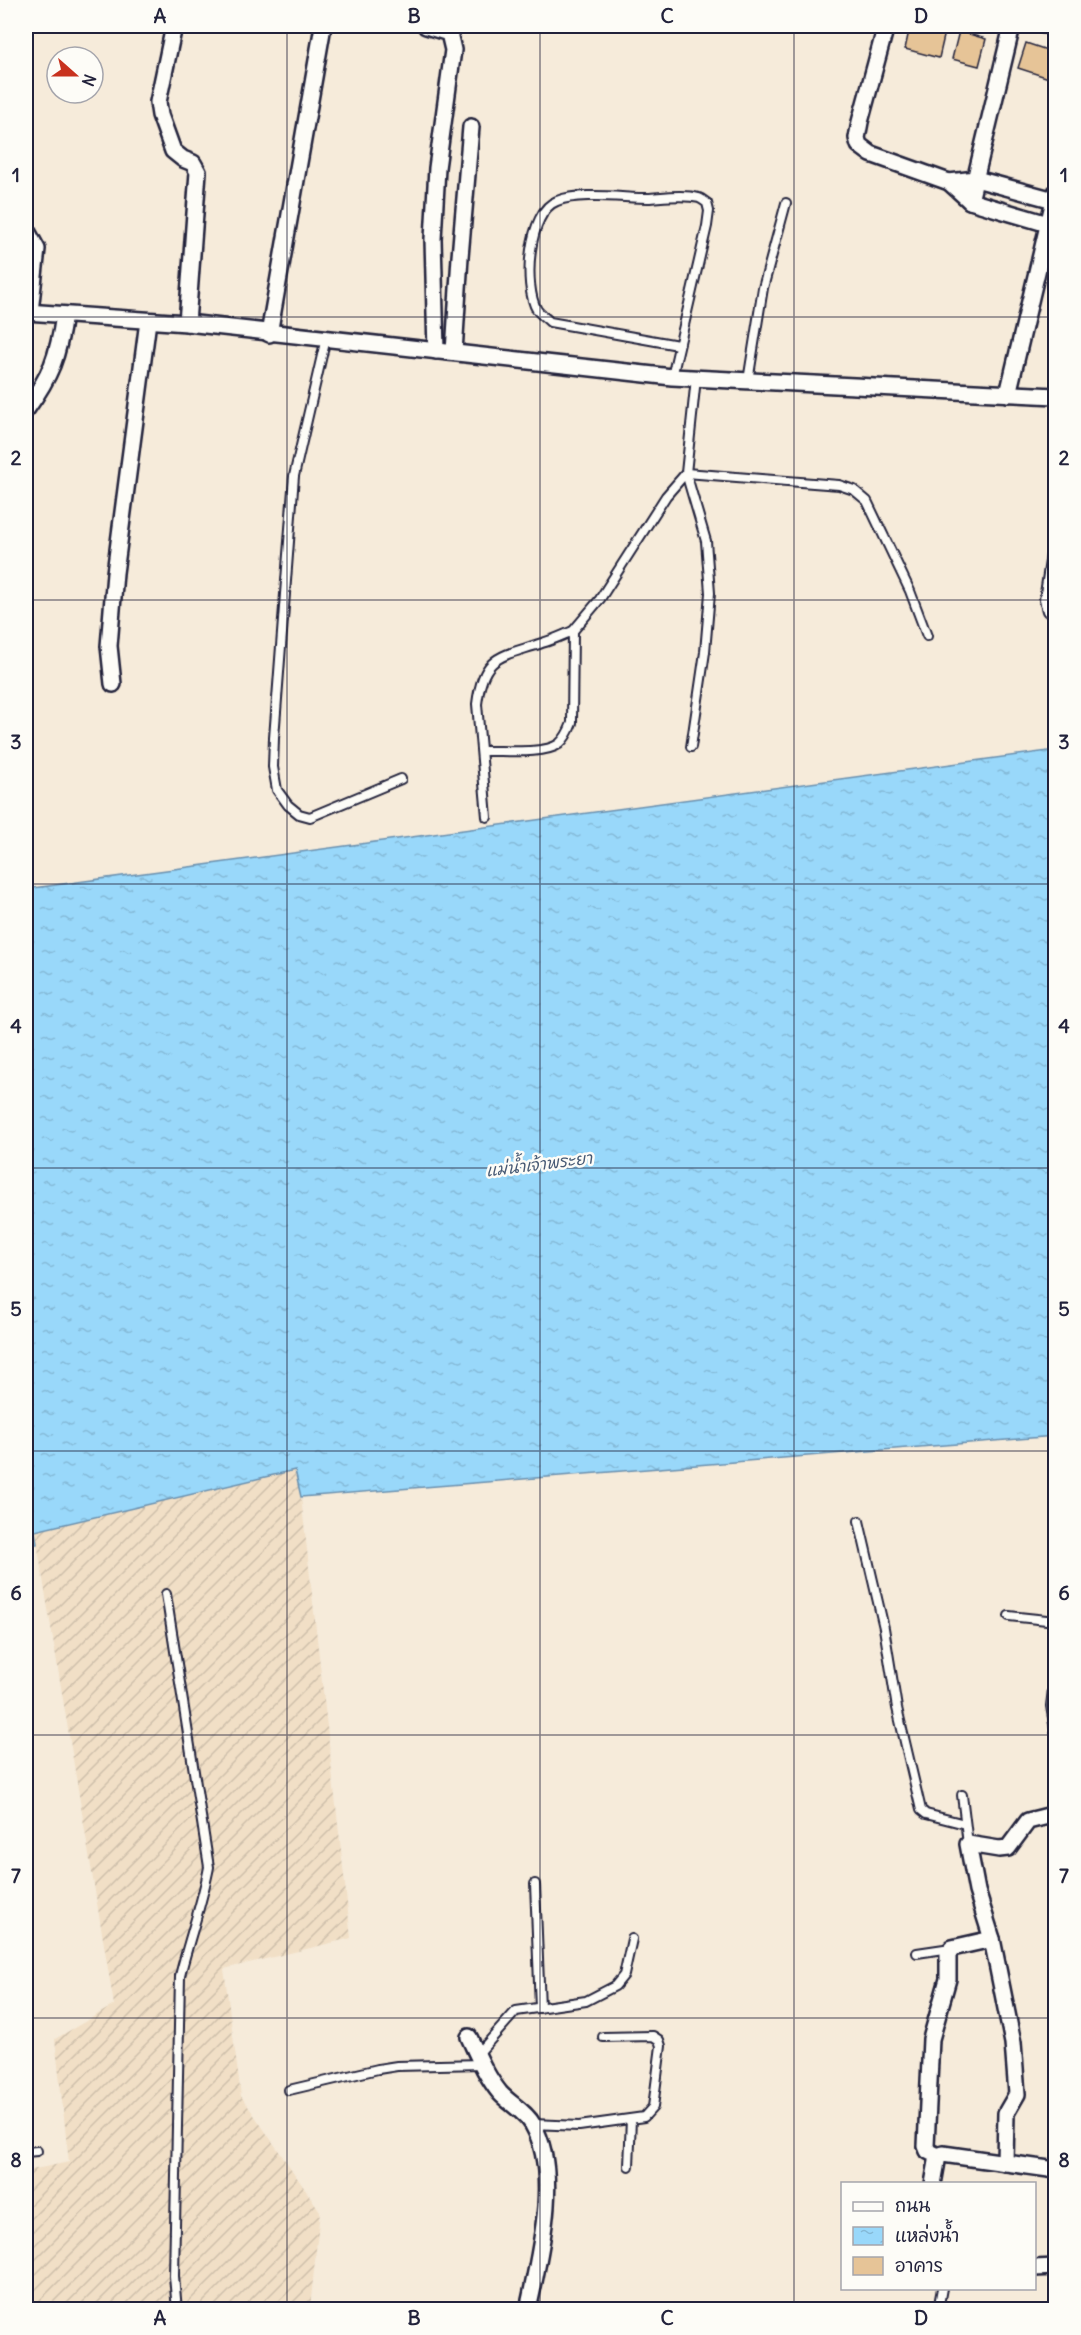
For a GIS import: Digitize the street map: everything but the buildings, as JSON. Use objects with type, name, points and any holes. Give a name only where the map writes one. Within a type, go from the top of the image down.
[{"type":"street","points":[[174,26],[158,102],[163,127],[173,152],[193,163],[198,172],[187,323]]},
{"type":"street","points":[[269,334],[323,26]]},
{"type":"street","points":[[426,26],[449,33],[453,50],[436,168],[433,239],[436,351]]},
{"type":"street","points":[[886,26],[860,122],[857,138],[859,145],[871,154],[950,182],[970,201],[1047,224]]},
{"type":"street","points":[[970,201],[1012,26]]},
{"type":"street","points":[[454,352],[471,127]]},
{"type":"street","points":[[950,182],[976,179],[1055,196],[1008,394]]},
{"type":"street","points":[[26,229],[37,249],[28,312],[187,323],[269,334],[326,338],[672,377],[1056,396]]},
{"type":"street","points":[[26,410],[46,382],[60,346],[64,315]]},
{"type":"street","points":[[113,684],[109,646],[115,573],[148,321]]},
{"type":"street","points":[[1005,2163],[1005,2116],[1017,2090],[1013,2043],[992,1939],[977,1891],[968,1844],[999,1849],[1008,1848],[1028,1821],[1056,1814]]},
{"type":"street","points":[[992,1939],[952,1948],[948,1954],[948,1979],[933,2030],[930,2050],[926,2146],[928,2151],[938,2156],[943,2154],[1056,2170]]},
{"type":"street","points":[[469,2037],[488,2076],[502,2095],[533,2124],[546,2169],[548,2191],[528,2310]]},
{"type":"street","points":[[933,2182],[938,2156]]},
{"type":"street","points":[[1036,2268],[1056,2267]]},
{"type":"lane","points":[[672,377],[709,211],[707,202],[699,198],[677,197],[576,197],[556,201],[546,208],[538,221],[532,242],[531,294],[537,311],[550,322],[678,345]]},
{"type":"lane","points":[[748,381],[763,288],[786,203]]},
{"type":"lane","points":[[326,338],[294,476],[279,649],[273,767],[277,790],[288,805],[299,814],[310,817],[401,779]]},
{"type":"lane","points":[[691,747],[705,652],[710,593],[706,541],[686,473],[696,378]]},
{"type":"lane","points":[[488,817],[477,705],[479,686],[486,670],[499,658],[518,649],[541,644],[573,631],[600,599],[666,496],[686,473]]},
{"type":"lane","points":[[686,473],[839,485],[854,490],[867,501],[878,521],[927,636]]},
{"type":"lane","points":[[1056,522],[1044,600],[1047,611],[1056,619]]},
{"type":"lane","points":[[482,751],[545,750],[559,744],[568,734],[572,723],[573,631]]},
{"type":"lane","points":[[860,1521],[884,1628],[897,1708],[921,1810],[926,1814],[965,1824]]},
{"type":"lane","points":[[165,1594],[209,1868],[203,1899],[192,1928],[180,1976],[174,2276],[177,2310]]},
{"type":"lane","points":[[1009,1617],[1056,1621]]},
{"type":"lane","points":[[1056,1664],[1052,1706],[1056,1736]]},
{"type":"lane","points":[[962,1795],[968,1844]]},
{"type":"lane","points":[[535,1884],[540,2008]]},
{"type":"lane","points":[[289,2090],[378,2069],[480,2060],[516,2011],[586,2001],[615,1986],[624,1975],[632,1939]]},
{"type":"lane","points":[[917,1953],[952,1948]]},
{"type":"lane","points":[[533,2124],[579,2126],[644,2117],[650,2113],[653,2107],[661,2046],[659,2040],[653,2037],[603,2037]]},
{"type":"lane","points":[[629,2166],[631,2119]]},
{"type":"lane","points":[[26,2152],[37,2151]]},
{"type":"lane","points":[[938,2310],[942,2290]]},
{"type":"shaded area","points":[[296,1470],[301,1497],[351,1938],[224,1969],[241,2096],[320,2211],[310,2309],[26,2309],[26,2171],[69,2162],[55,2039],[114,2005],[35,1531]]},
{"type":"water","name":"แม่น้ำเจ้าพระยา","points":[[1055,750],[1055,1436],[301,1497],[295,1470],[35,1531],[37,1544],[26,1546],[26,889]]}]
